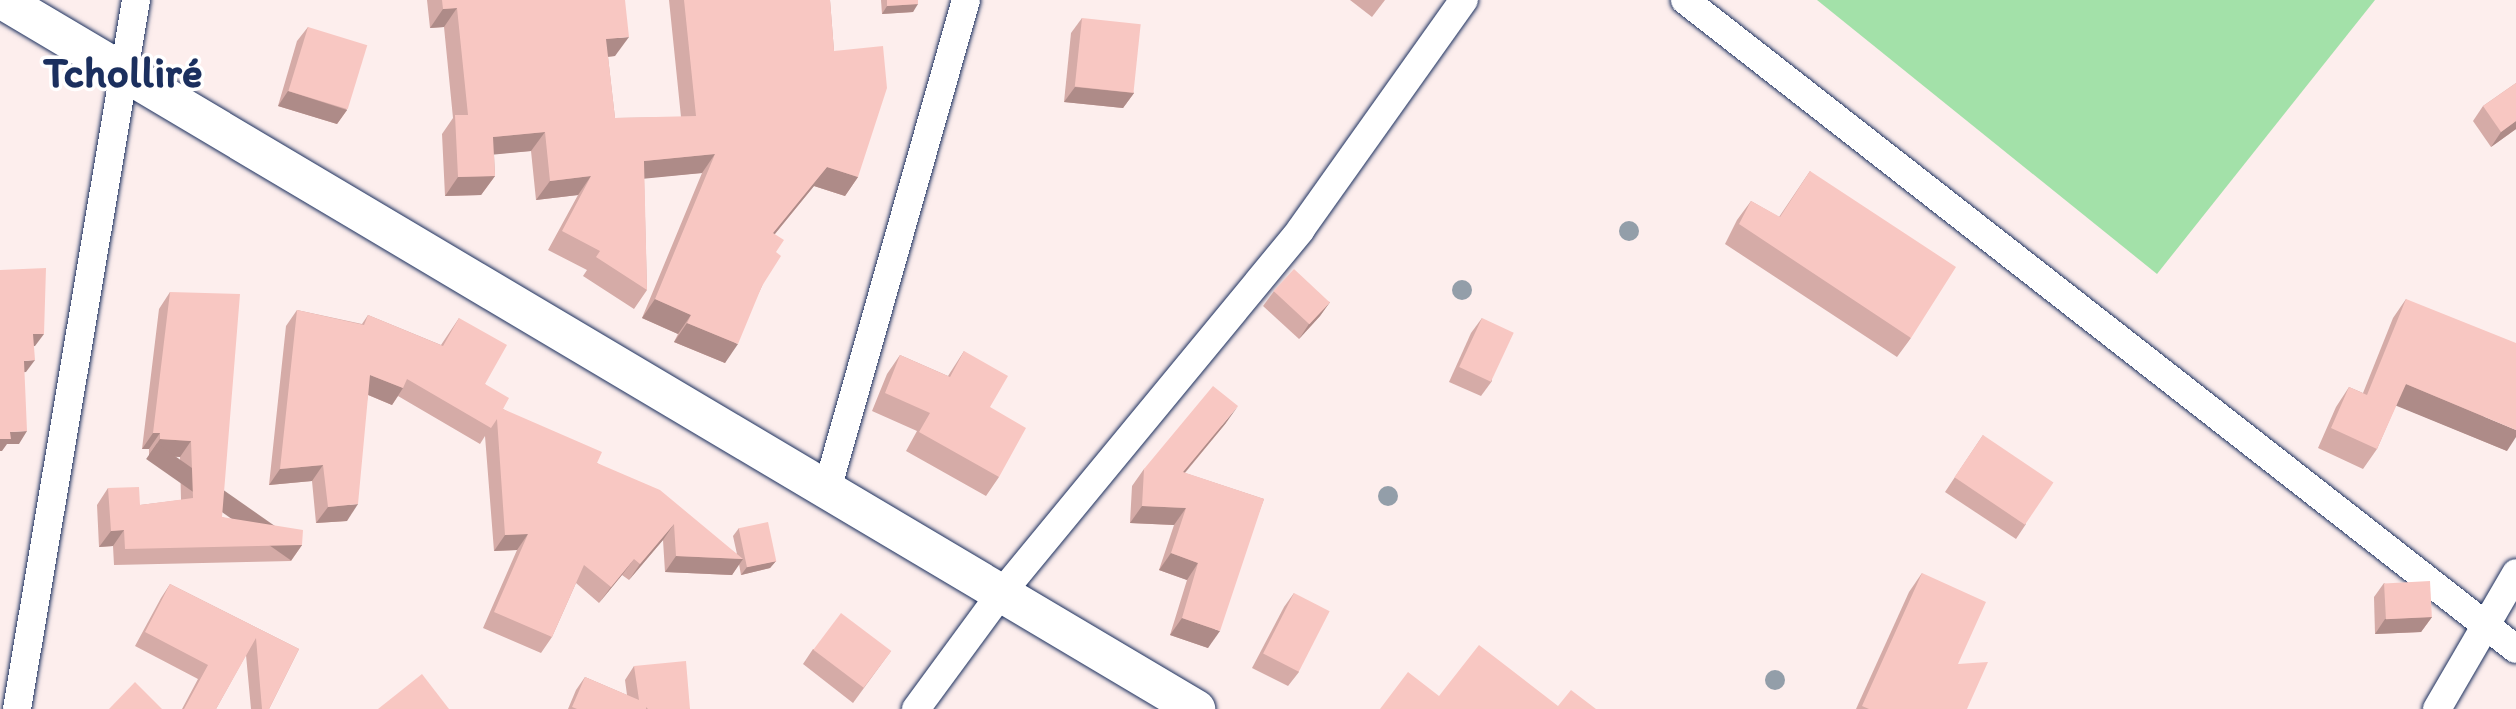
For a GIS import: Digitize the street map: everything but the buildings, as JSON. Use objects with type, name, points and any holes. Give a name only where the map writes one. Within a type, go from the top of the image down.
[{"type":"main road","points":[[2,0],[999,596],[1196,709]]},
{"type":"street","points":[[17,709],[136,0]]},
{"type":"street","points":[[826,493],[967,0]]},
{"type":"street","points":[[916,709],[999,596],[1301,229],[1464,0]]},
{"type":"street","points":[[1685,0],[2516,649]]},
{"type":"street","points":[[2437,709],[2516,573]]},
{"type":"green space","points":[[1817,0],[2375,0],[2157,274]]},
{"type":"district","name":"Tcholliré","points":[[123,72]]}]
